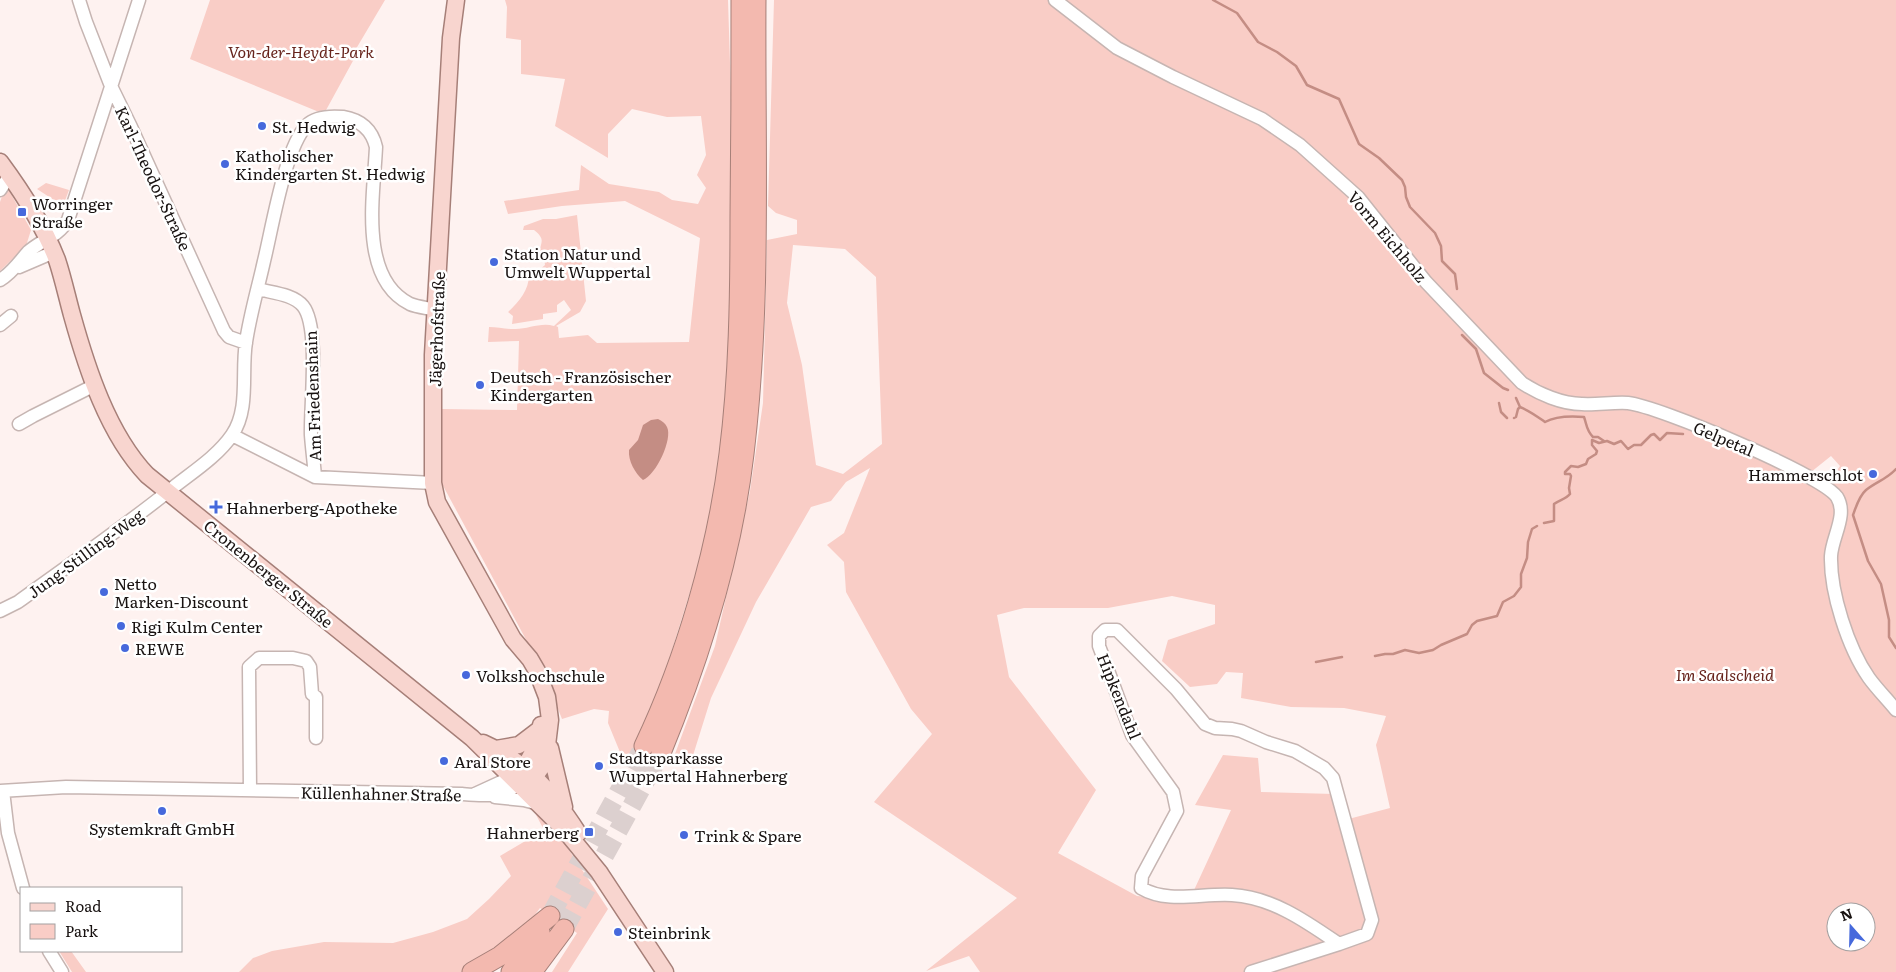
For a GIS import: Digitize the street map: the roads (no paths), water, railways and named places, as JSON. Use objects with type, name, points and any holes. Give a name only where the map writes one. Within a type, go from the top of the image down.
[{"type":"highway","points":[[734,0],[748,26]]},
{"type":"highway","points":[[653,750],[692,671],[711,615],[735,512],[744,454],[752,359],[755,201],[748,26],[741,0]]},
{"type":"highway","points":[[748,26],[756,0]]},
{"type":"highway","points":[[748,26],[760,0]]},
{"type":"highway","points":[[472,972],[557,922]]},
{"type":"highway","points":[[511,972],[557,922]]},
{"type":"highway","points":[[532,972],[557,922]]},
{"type":"highway","points":[[540,972],[557,922]]},
{"type":"main road","name":"Jägerhofstraße","points":[[456,0],[449,67],[436,310],[433,376],[433,484],[437,502],[512,638],[514,648],[536,691],[547,755],[523,777]]},
{"type":"main road","name":"Cronenberger Straße","points":[[5,169],[25,196],[51,246],[75,328],[95,385],[126,450],[147,475],[472,738],[523,777]]},
{"type":"main road","points":[[493,753],[544,735],[568,818]]},
{"type":"main road","points":[[523,777],[539,804],[563,828],[599,872]]},
{"type":"main road","points":[[523,777],[568,818],[599,872],[665,972]]},
{"type":"street","name":"Karl-Theodor-Straße","points":[[79,0],[111,86],[224,331],[229,337],[246,343]]},
{"type":"street","points":[[0,280],[14,269],[28,252],[51,246],[68,220],[139,0]]},
{"type":"street","name":"Vorm Eichholz","points":[[1055,0],[1117,48],[1173,78],[1262,120],[1300,145],[1358,197],[1426,282],[1522,383],[1546,396],[1580,404]]},
{"type":"street","points":[[99,55],[123,51]]},
{"type":"street","points":[[168,491],[215,453],[232,435],[241,419],[246,343],[286,170],[306,125],[315,119],[341,117],[358,121],[368,128],[374,136],[376,147],[372,233],[379,269],[389,286],[398,296],[411,304],[436,310]]},
{"type":"street","points":[[0,190],[5,169]]},
{"type":"street","name":"Am Friedenshain","points":[[258,289],[291,297],[303,306],[310,318],[312,346],[311,436],[315,477]]},
{"type":"street","points":[[0,325],[11,316]]},
{"type":"street","points":[[19,424],[95,385]]},
{"type":"street","name":"Gelpetal","points":[[1580,404],[1628,403],[1679,418],[1744,446],[1830,490],[1838,500],[1841,511],[1831,557],[1834,584],[1842,615],[1864,670],[1896,710]]},
{"type":"street","name":"Am Friedenshain","points":[[232,435],[315,477],[433,484]]},
{"type":"street","name":"Jung-Stilling-Weg","points":[[0,611],[18,602],[140,514],[168,491]]},
{"type":"street","name":"Hipkendahl","points":[[1251,972],[1340,944],[1367,934],[1372,920],[1333,778],[1324,768],[1295,751],[1266,742],[1241,731],[1215,728],[1205,724],[1176,689],[1117,630],[1105,630],[1100,636],[1099,646],[1132,734],[1173,792],[1177,811],[1142,876],[1141,888],[1150,893],[1166,896],[1233,895],[1263,901],[1303,919],[1340,944]]},
{"type":"street","points":[[250,790],[250,667],[259,658],[292,658],[306,661],[310,667],[312,694],[316,697],[316,738]]},
{"type":"street","points":[[487,792],[493,775],[493,753]]},
{"type":"street","points":[[487,792],[523,777]]},
{"type":"street","name":"Küllenhahner Straße","points":[[2,791],[66,786],[472,795],[487,792]]},
{"type":"street","points":[[2,791],[12,847],[23,887]]},
{"type":"street","points":[[487,792],[539,804]]},
{"type":"street","points":[[0,829],[12,847]]},
{"type":"street","points":[[50,952],[62,972]]},
{"type":"waterway","points":[[1213,0],[1237,13],[1258,42],[1277,52],[1296,66],[1307,85],[1339,99],[1359,144],[1379,158],[1402,180],[1410,207],[1435,233],[1441,246],[1442,261],[1455,274],[1457,289]]},
{"type":"waterway","points":[[1462,335],[1476,349],[1484,373],[1508,390]]},
{"type":"waterway","points":[[1516,398],[1520,407],[1545,422],[1559,418],[1584,417],[1588,430],[1593,437],[1598,437],[1604,441]]},
{"type":"waterway","points":[[1499,403],[1501,412],[1507,418]]},
{"type":"waterway","points":[[1514,418],[1520,407]]},
{"type":"waterway","points":[[1544,523],[1554,521],[1554,504],[1570,494],[1571,476],[1570,474],[1565,474],[1565,472],[1571,466],[1578,467],[1586,464],[1588,459],[1596,454],[1597,451],[1592,445],[1592,440],[1599,443],[1607,441],[1614,444],[1621,441],[1628,449],[1634,445],[1641,445],[1654,434],[1660,440],[1667,433],[1683,434]]},
{"type":"waterway","points":[[1896,469],[1864,492],[1853,515],[1868,561],[1881,584],[1889,620],[1889,637],[1896,648]]},
{"type":"waterway","points":[[1375,656],[1393,654],[1405,650],[1419,653],[1433,650],[1467,634],[1472,625],[1477,621],[1497,616],[1503,602],[1514,596],[1521,587],[1521,574],[1527,558],[1528,542],[1532,529],[1537,526]]},
{"type":"waterway","points":[[1316,662],[1342,657]]},
{"type":"tunnel","points":[[550,916],[644,746]]},
{"type":"tunnel","points":[[564,929],[661,753]]},
{"type":"place","name":"St. Hedwig","points":[[262,126]]},
{"type":"place","name":"Katholischer Kindergarten St. Hedwig","points":[[225,164]]},
{"type":"place","name":"Worringer Straße","points":[[22,212]]},
{"type":"place","name":"Station Natur und Umwelt Wuppertal","points":[[494,262]]},
{"type":"place","name":"Deutsch - Französischer Kindergarten","points":[[480,385]]},
{"type":"place","name":"Hammerschlot","points":[[1873,474]]},
{"type":"place","name":"Hahnerberg-Apotheke","points":[[216,507]]},
{"type":"place","name":"Netto Marken-Discount","points":[[104,592]]},
{"type":"place","name":"Rigi Kulm Center","points":[[121,626]]},
{"type":"place","name":"REWE","points":[[125,648]]},
{"type":"place","name":"Volkshochschule","points":[[466,675]]},
{"type":"place","name":"Aral Store","points":[[444,761]]},
{"type":"place","name":"Stadtsparkasse Wuppertal Hahnerberg","points":[[599,766]]},
{"type":"place","name":"Systemkraft GmbH","points":[[162,811]]},
{"type":"place","name":"Hahnerberg","points":[[589,832]]},
{"type":"place","name":"Trink & Spare","points":[[684,835]]},
{"type":"place","name":"Steinbrink","points":[[618,932]]},
{"type":"park label","name":"Von-der-Heydt-Park","points":[[301,51]]},
{"type":"park label","name":"Im Saalscheid","points":[[1725,674]]}]
